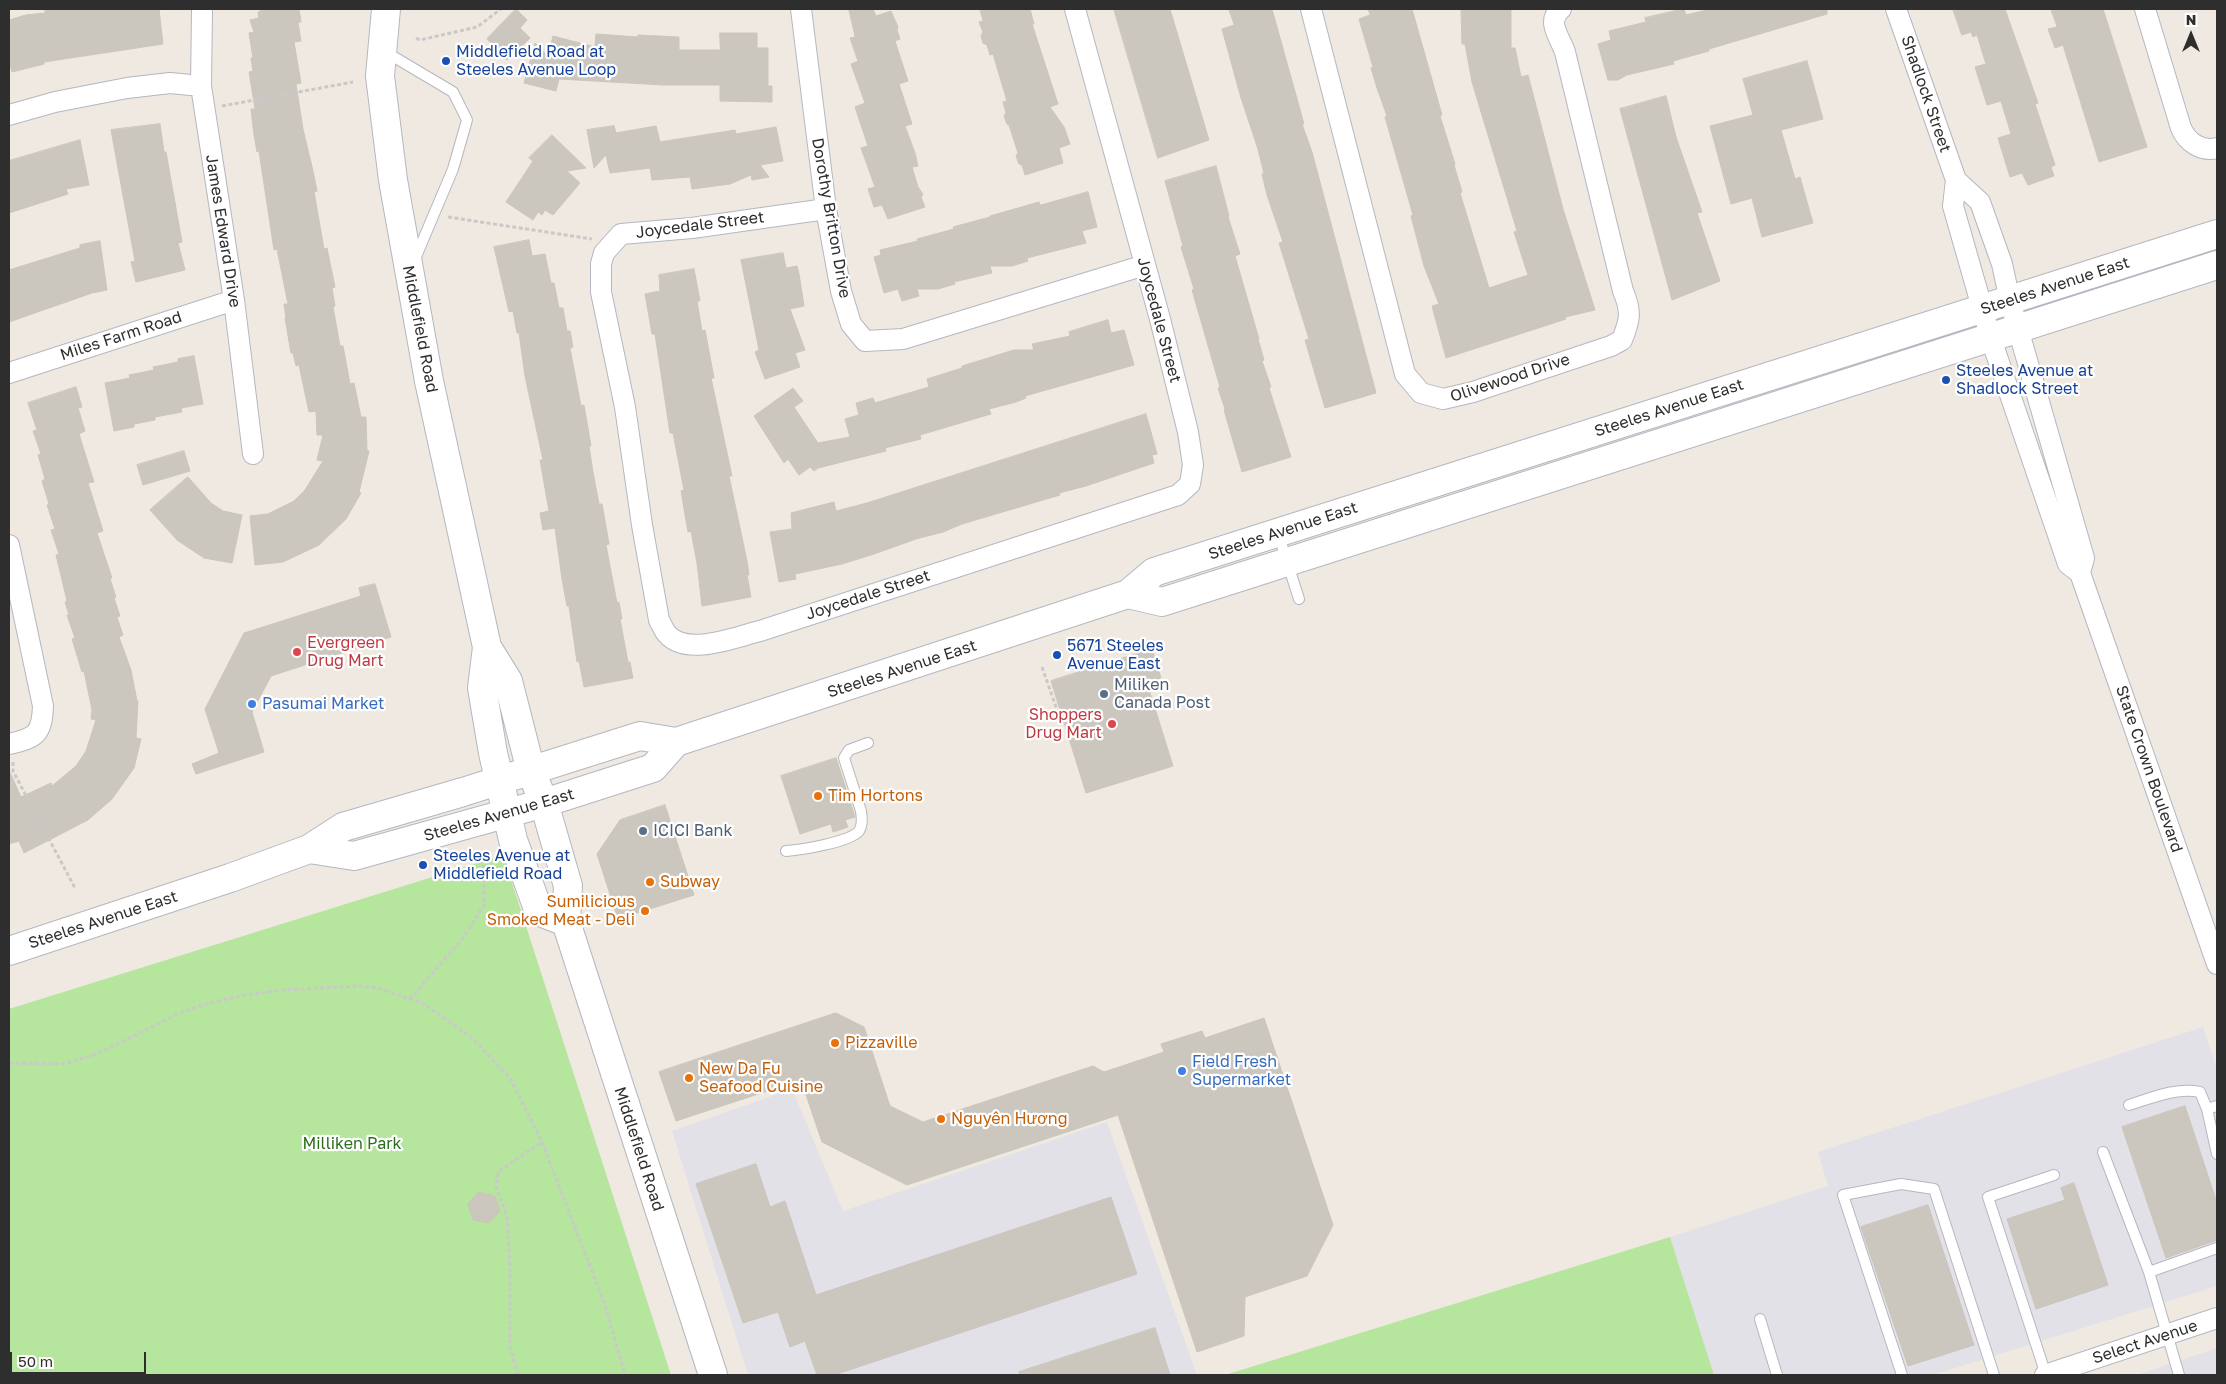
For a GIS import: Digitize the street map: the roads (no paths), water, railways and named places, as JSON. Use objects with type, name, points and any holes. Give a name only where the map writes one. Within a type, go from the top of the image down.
[{"type":"main road","name":"Middlefield Road","points":[[386,9],[380,76],[393,180],[429,381],[487,647],[482,688],[498,780],[506,814],[538,908],[540,912],[566,922]]},
{"type":"main road","name":"Steeles Avenue East","points":[[9,951],[230,878],[309,849],[343,827],[531,771],[640,736],[676,742],[1128,594],[1154,572],[2217,234]]},
{"type":"main road","name":"Steeles Avenue East","points":[[1128,594],[1162,602],[2217,265]]},
{"type":"main road","name":"Middlefield Road","points":[[487,647],[508,681],[531,771],[544,803],[568,886],[566,922],[713,1375]]},
{"type":"main road","name":"Steeles Avenue East","points":[[309,849],[354,856],[544,803],[653,768],[676,742]]},
{"type":"street","name":"James Edward Drive","points":[[202,9],[201,86],[234,300],[253,454]]},
{"type":"street","name":"Dorothy Britton Drive","points":[[801,9],[826,209],[841,291],[851,324],[865,341],[903,339],[1145,264]]},
{"type":"street","name":"Joycedale Street","points":[[826,209],[692,228],[621,234],[604,253],[601,264],[601,292],[626,407],[642,525],[659,620],[667,634],[689,646],[708,644],[760,631],[1178,495],[1190,484],[1193,465],[1188,432],[1145,264],[1075,9]]},
{"type":"street","name":"Olivewood Drive","points":[[1311,9],[1405,374],[1421,394],[1443,399],[1473,392],[1610,346],[1622,340],[1630,318],[1565,52],[1554,30],[1554,19],[1557,11],[1561,9]]},
{"type":"street","name":"Shadlock Street","points":[[1896,9],[1956,180],[1953,206],[1991,338]]},
{"type":"street","points":[[2145,9],[2186,139],[2208,150],[2217,148]]},
{"type":"street","points":[[9,115],[55,102],[127,88],[170,83],[201,86]]},
{"type":"street","name":"Shadlock Street","points":[[1956,180],[1980,202],[2002,264],[2018,330]]},
{"type":"street","name":"Miles Farm Road","points":[[9,372],[234,300]]},
{"type":"street","name":"State Crown Boulevard","points":[[2018,330],[2084,558],[2080,573]]},
{"type":"street","name":"State Crown Boulevard","points":[[1991,338],[2068,564],[2080,573],[2217,964]]},
{"type":"street","points":[[9,545],[43,706],[40,731],[31,738],[10,744]]},
{"type":"street","name":"Select Avenue","points":[[2046,1375],[2217,1318]]},
{"type":"lane","points":[[382,49],[453,92],[467,120],[453,169],[409,272]]},
{"type":"lane","points":[[1278,532],[1299,599]]},
{"type":"lane","points":[[786,851],[804,850],[849,838],[859,831],[862,820],[861,811],[844,758],[849,750],[868,743]]},
{"type":"lane","points":[[2129,1106],[2178,1091],[2200,1092],[2212,1108],[2217,1154]]},
{"type":"lane","points":[[2103,1152],[2149,1272],[2179,1375]]},
{"type":"lane","points":[[2046,1375],[1988,1196],[2054,1175]]},
{"type":"lane","points":[[1902,1375],[1843,1195],[1900,1184],[1934,1189],[1994,1375]]},
{"type":"lane","points":[[2149,1272],[2217,1248]]},
{"type":"lane","points":[[1760,1319],[1777,1375]]},
{"type":"place","name":"Middlefield Road at Steeles Avenue Loop","points":[[446,61]]},
{"type":"place","name":"Steeles Avenue at Shadlock Street","points":[[1946,380]]},
{"type":"place","name":"Evergreen Drug Mart","points":[[297,652]]},
{"type":"place","name":"5671 Steeles Avenue East","points":[[1057,655]]},
{"type":"place","name":"Miliken Canada Post","points":[[1104,694]]},
{"type":"place","name":"Pasumai Market","points":[[252,704]]},
{"type":"place","name":"Shoppers Drug Mart","points":[[1112,724]]},
{"type":"place","name":"Tim Hortons","points":[[818,796]]},
{"type":"place","name":"ICICI Bank","points":[[643,831]]},
{"type":"place","name":"Steeles Avenue at Middlefield Road","points":[[423,865]]},
{"type":"place","name":"Subway","points":[[650,882]]},
{"type":"place","name":"Sumilicious Smoked Meat - Deli","points":[[645,911]]},
{"type":"place","name":"Pizzaville","points":[[835,1043]]},
{"type":"place","name":"Field Fresh Supermarket","points":[[1182,1071]]},
{"type":"place","name":"New Da Fu Seafood Cuisine","points":[[689,1078]]},
{"type":"place","name":"Nguyên Hương","points":[[941,1119]]},
{"type":"park label","name":"Milliken Park","points":[[352,1144]]}]
